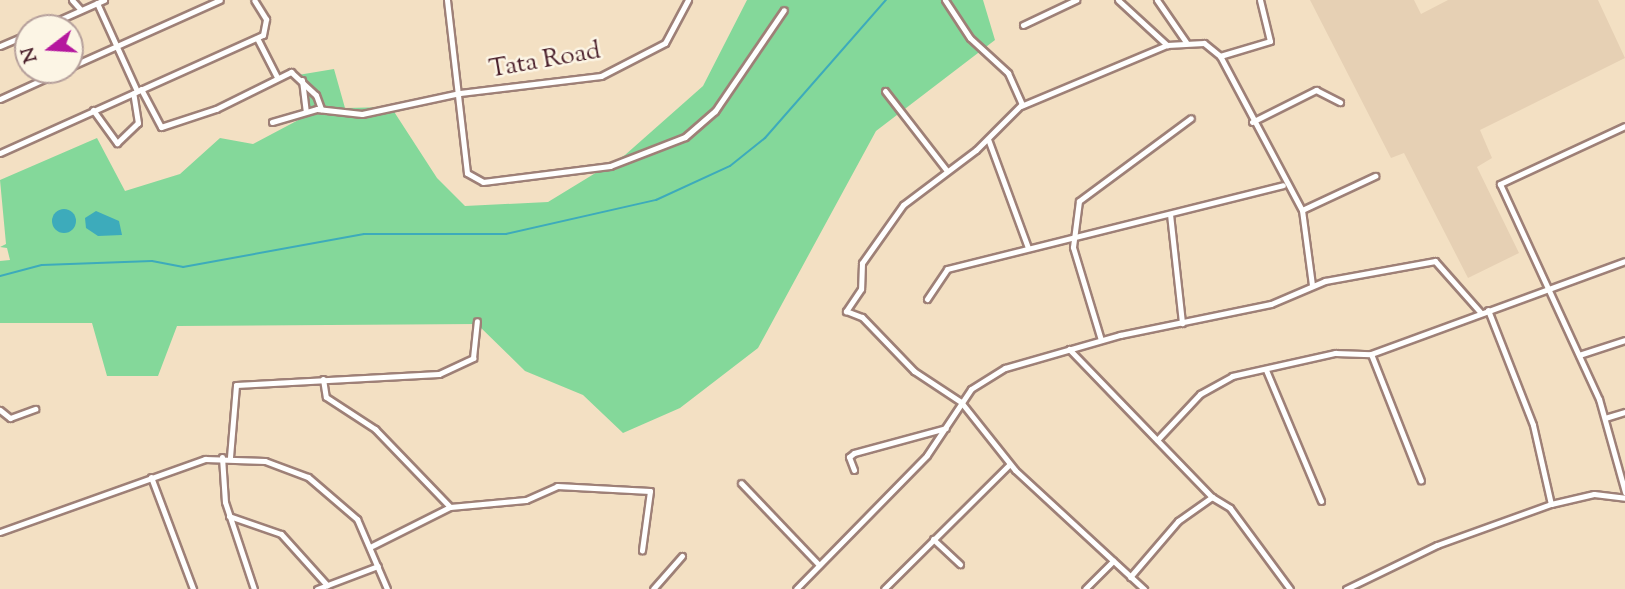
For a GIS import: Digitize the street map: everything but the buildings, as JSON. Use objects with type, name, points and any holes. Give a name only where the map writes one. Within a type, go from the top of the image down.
[{"type":"street","points":[[72,0],[81,10]]},
{"type":"street","points":[[72,14],[104,0]]},
{"type":"street","points":[[84,61],[220,0]]},
{"type":"street","points":[[0,153],[257,38],[267,25],[254,0]]},
{"type":"street","points":[[447,0],[460,93],[467,173],[477,181],[636,160],[685,137],[715,111],[784,10]]},
{"type":"street","name":"Tata Road","points":[[272,122],[306,111],[362,114],[460,93],[601,76],[665,43],[688,0]]},
{"type":"street","points":[[946,0],[970,38],[1008,73],[1021,106]]},
{"type":"street","points":[[1023,24],[1076,0]]},
{"type":"street","points":[[1118,0],[1167,45]]},
{"type":"street","points":[[1157,0],[1186,42]]},
{"type":"street","points":[[1220,56],[1270,41],[1260,0]]},
{"type":"street","points":[[97,3],[113,48],[137,91],[163,127],[216,110],[277,77],[294,72],[301,78],[321,110]]},
{"type":"street","points":[[257,38],[277,77]]},
{"type":"street","points":[[1144,589],[1010,464],[961,401],[914,371],[862,317],[846,310],[861,289],[862,262],[902,205],[988,139],[1021,106],[1167,45],[1186,42],[1204,43],[1220,56],[1283,185],[1302,210],[1312,285]]},
{"type":"street","points":[[301,78],[306,111]]},
{"type":"street","points":[[0,99],[33,84]]},
{"type":"street","points":[[1252,122],[1316,90],[1340,102]]},
{"type":"street","points":[[93,110],[117,143],[138,123],[137,91]]},
{"type":"street","points":[[885,91],[947,171]]},
{"type":"street","points":[[1101,340],[1073,234],[1079,201],[1191,118]]},
{"type":"street","points":[[1625,126],[1500,184],[1544,288],[1579,355],[1605,418],[1625,492]]},
{"type":"street","points":[[988,139],[1028,248]]},
{"type":"street","points":[[1302,210],[1375,176]]},
{"type":"street","points":[[927,299],[947,269],[1073,234],[1170,214],[1283,185]]},
{"type":"street","points":[[1170,214],[1182,323]]},
{"type":"street","points":[[796,589],[927,456],[961,401],[992,374],[1101,340],[1271,304],[1312,285],[1436,261],[1481,313]]},
{"type":"street","points":[[1157,440],[1212,384],[1335,354],[1371,354],[1544,288],[1625,261]]},
{"type":"street","points":[[1488,310],[1533,425],[1551,504]]},
{"type":"street","points":[[230,457],[236,385],[439,374],[473,358],[477,321]]},
{"type":"street","points":[[1579,355],[1625,340]]},
{"type":"street","points":[[1069,349],[1212,497],[1253,534],[1290,589]]},
{"type":"street","points":[[1371,354],[1421,481]]},
{"type":"street","points":[[1266,370],[1321,501]]},
{"type":"street","points":[[323,379],[326,397],[375,429],[450,507]]},
{"type":"street","points":[[0,410],[10,418],[35,409]]},
{"type":"street","points":[[1605,418],[1625,412]]},
{"type":"street","points":[[854,470],[849,457],[855,453],[946,428]]},
{"type":"street","points":[[222,457],[229,516],[254,589]]},
{"type":"street","points":[[0,532],[151,477],[230,457],[283,465],[308,477],[357,519],[372,546],[387,589]]},
{"type":"street","points":[[884,589],[1010,464]]},
{"type":"street","points":[[151,477],[193,589]]},
{"type":"street","points":[[741,483],[819,565]]},
{"type":"street","points":[[372,546],[450,507],[526,500],[553,486],[648,490],[652,498],[642,550]]},
{"type":"street","points":[[1346,589],[1437,545],[1551,504],[1594,494],[1625,498]]},
{"type":"street","points":[[1130,577],[1178,521],[1212,497]]},
{"type":"street","points":[[229,516],[281,534],[327,585]]},
{"type":"street","points":[[933,539],[960,564]]},
{"type":"street","points":[[653,589],[682,556]]},
{"type":"street","points":[[1085,589],[1113,561]]},
{"type":"street","points":[[317,589],[378,566]]},
{"type":"shaded area","points":[[1310,0],[1414,0],[1421,14],[1448,0],[1598,0],[1625,58],[1480,130],[1492,158],[1477,167],[1519,253],[1468,278],[1404,153],[1391,158]]},
{"type":"green space","points":[[747,0],[983,0],[995,40],[876,131],[758,348],[680,408],[623,433],[583,395],[525,371],[477,324],[177,326],[158,376],[107,376],[92,323],[0,323],[0,261],[10,260],[7,248],[0,247],[6,244],[0,180],[97,138],[125,191],[180,174],[220,138],[253,144],[304,117],[298,75],[334,69],[345,108],[391,107],[437,178],[465,206],[548,202],[625,155],[703,86]]},
{"type":"water","points":[[64,209],[72,213],[76,221],[72,229],[64,233],[56,229],[52,221],[56,213]]},
{"type":"water","points":[[96,211],[119,221],[122,235],[98,236],[86,228],[85,218]]},
{"type":"waterway","points":[[0,276],[42,265],[152,261],[183,267],[364,234],[506,234],[656,200],[730,166],[765,138],[886,0]]}]
